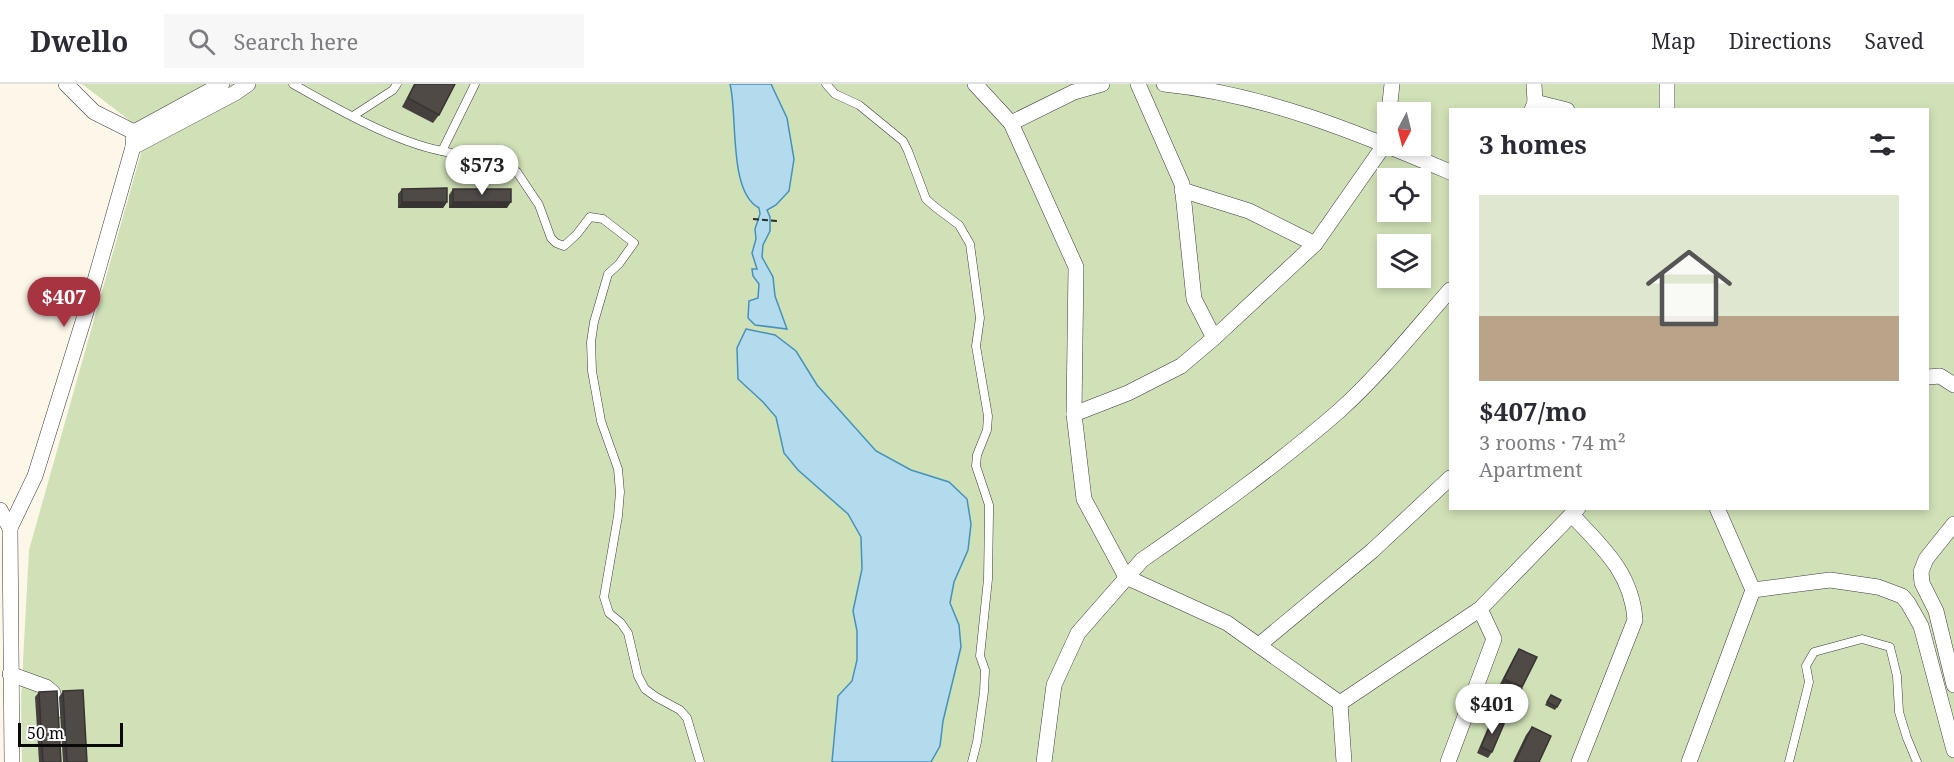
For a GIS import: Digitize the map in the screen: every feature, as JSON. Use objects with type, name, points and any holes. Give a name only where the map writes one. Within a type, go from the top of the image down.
[{"type":"street","points":[[66,84],[94,112],[133,140]]},
{"type":"street","points":[[12,762],[10,528],[35,476],[86,312],[133,140],[222,84]]},
{"type":"street","points":[[133,140],[236,93],[248,84]]},
{"type":"street","points":[[975,84],[1011,123],[1076,267],[1074,414],[1084,499],[1126,577],[1227,623],[1340,703]]},
{"type":"street","points":[[1011,123],[1074,92],[1102,84]]},
{"type":"street","points":[[1138,84],[1182,184],[1194,299],[1214,338]]},
{"type":"street","points":[[1164,84],[1253,99],[1377,141]]},
{"type":"street","points":[[1390,102],[1392,84]]},
{"type":"street","points":[[1533,84],[1533,106],[1550,108]]},
{"type":"street","points":[[1667,84],[1667,108]]},
{"type":"street","points":[[1074,414],[1128,393],[1181,366],[1214,338],[1315,244],[1377,155]]},
{"type":"street","points":[[1413,156],[1449,172]]},
{"type":"street","points":[[1182,190],[1249,212],[1315,244]]},
{"type":"street","points":[[1044,762],[1054,685],[1078,633],[1126,577],[1142,560],[1278,462],[1340,410],[1380,371],[1449,291]]},
{"type":"street","points":[[1929,377],[1940,376],[1954,385]]},
{"type":"street","points":[[1259,645],[1372,551],[1449,479]]},
{"type":"street","points":[[0,510],[10,528]]},
{"type":"street","points":[[1689,762],[1753,590],[1718,510]]},
{"type":"street","points":[[1340,703],[1480,609],[1575,512],[1620,572],[1634,602],[1635,620],[1579,762]]},
{"type":"street","points":[[1954,524],[1926,560],[1921,572],[1922,583],[1936,611],[1954,686]]},
{"type":"street","points":[[1753,590],[1830,580],[1878,587],[1902,596],[1921,626],[1954,750]]},
{"type":"street","points":[[1448,762],[1494,639],[1480,609]]},
{"type":"street","points":[[10,674],[46,687],[53,693],[57,729]]},
{"type":"street","points":[[1340,703],[1344,762]]},
{"type":"lane","points":[[293,84],[353,116],[421,147],[506,165],[517,172],[539,205],[551,237],[556,243],[564,246],[590,217],[603,219],[634,243],[620,264],[608,274],[594,322],[591,342],[592,371],[600,416],[618,469],[620,492],[604,597],[609,613],[621,623],[628,633],[638,676],[645,689],[656,698],[680,710],[687,718],[700,762]]},
{"type":"lane","points":[[353,116],[393,90],[397,84]]},
{"type":"lane","points":[[442,151],[475,84]]},
{"type":"lane","points":[[826,84],[835,94],[859,105],[903,141],[926,199],[959,225],[970,244],[980,318],[976,346],[988,416],[987,430],[979,445],[976,466],[989,505],[988,579],[980,656],[984,670],[984,692],[972,762]]},
{"type":"lane","points":[[1789,762],[1809,682],[1806,666],[1814,652],[1862,639],[1890,647],[1897,676],[1899,712],[1906,738],[1917,762]]},
{"type":"path","points":[[753,219],[777,220]]},
{"type":"green space","points":[[82,84],[1954,84],[1954,762],[22,762],[21,699],[29,550],[141,153],[133,123]]},
{"type":"water","points":[[730,84],[771,84],[787,118],[794,159],[789,191],[776,205],[767,210],[770,217],[770,231],[763,245],[762,257],[773,277],[775,296],[787,329],[755,325],[748,318],[749,301],[758,298],[759,284],[753,276],[752,269],[757,269],[752,253],[756,239],[755,229],[760,214],[759,208],[749,199],[738,170]]},
{"type":"water","points":[[746,329],[775,335],[796,351],[817,385],[876,451],[911,470],[949,482],[967,499],[971,524],[968,550],[954,582],[950,603],[959,625],[961,647],[943,721],[940,746],[931,762],[832,762],[838,696],[852,681],[857,660],[857,631],[853,611],[862,569],[861,537],[848,514],[798,470],[784,453],[776,417],[738,379],[737,348]]},
{"type":"building","points":[[415,84],[455,84],[439,115],[408,98]]},
{"type":"building","points":[[447,188],[447,202],[402,202],[402,189]]},
{"type":"building","points":[[453,189],[511,189],[511,202],[453,202]]},
{"type":"building","points":[[1519,649],[1537,657],[1522,687],[1504,679]]},
{"type":"building","points":[[1504,681],[1522,689],[1517,701],[1511,698],[1508,706],[1495,701]]},
{"type":"building","points":[[83,690],[87,762],[67,762],[63,691]]},
{"type":"building","points":[[57,691],[61,762],[43,762],[39,692]]},
{"type":"building","points":[[1551,695],[1561,700],[1557,707],[1547,702]]},
{"type":"building","points":[[1493,719],[1504,724],[1492,752],[1481,747]]},
{"type":"building","points":[[1532,727],[1551,736],[1539,762],[1515,762]]}]
